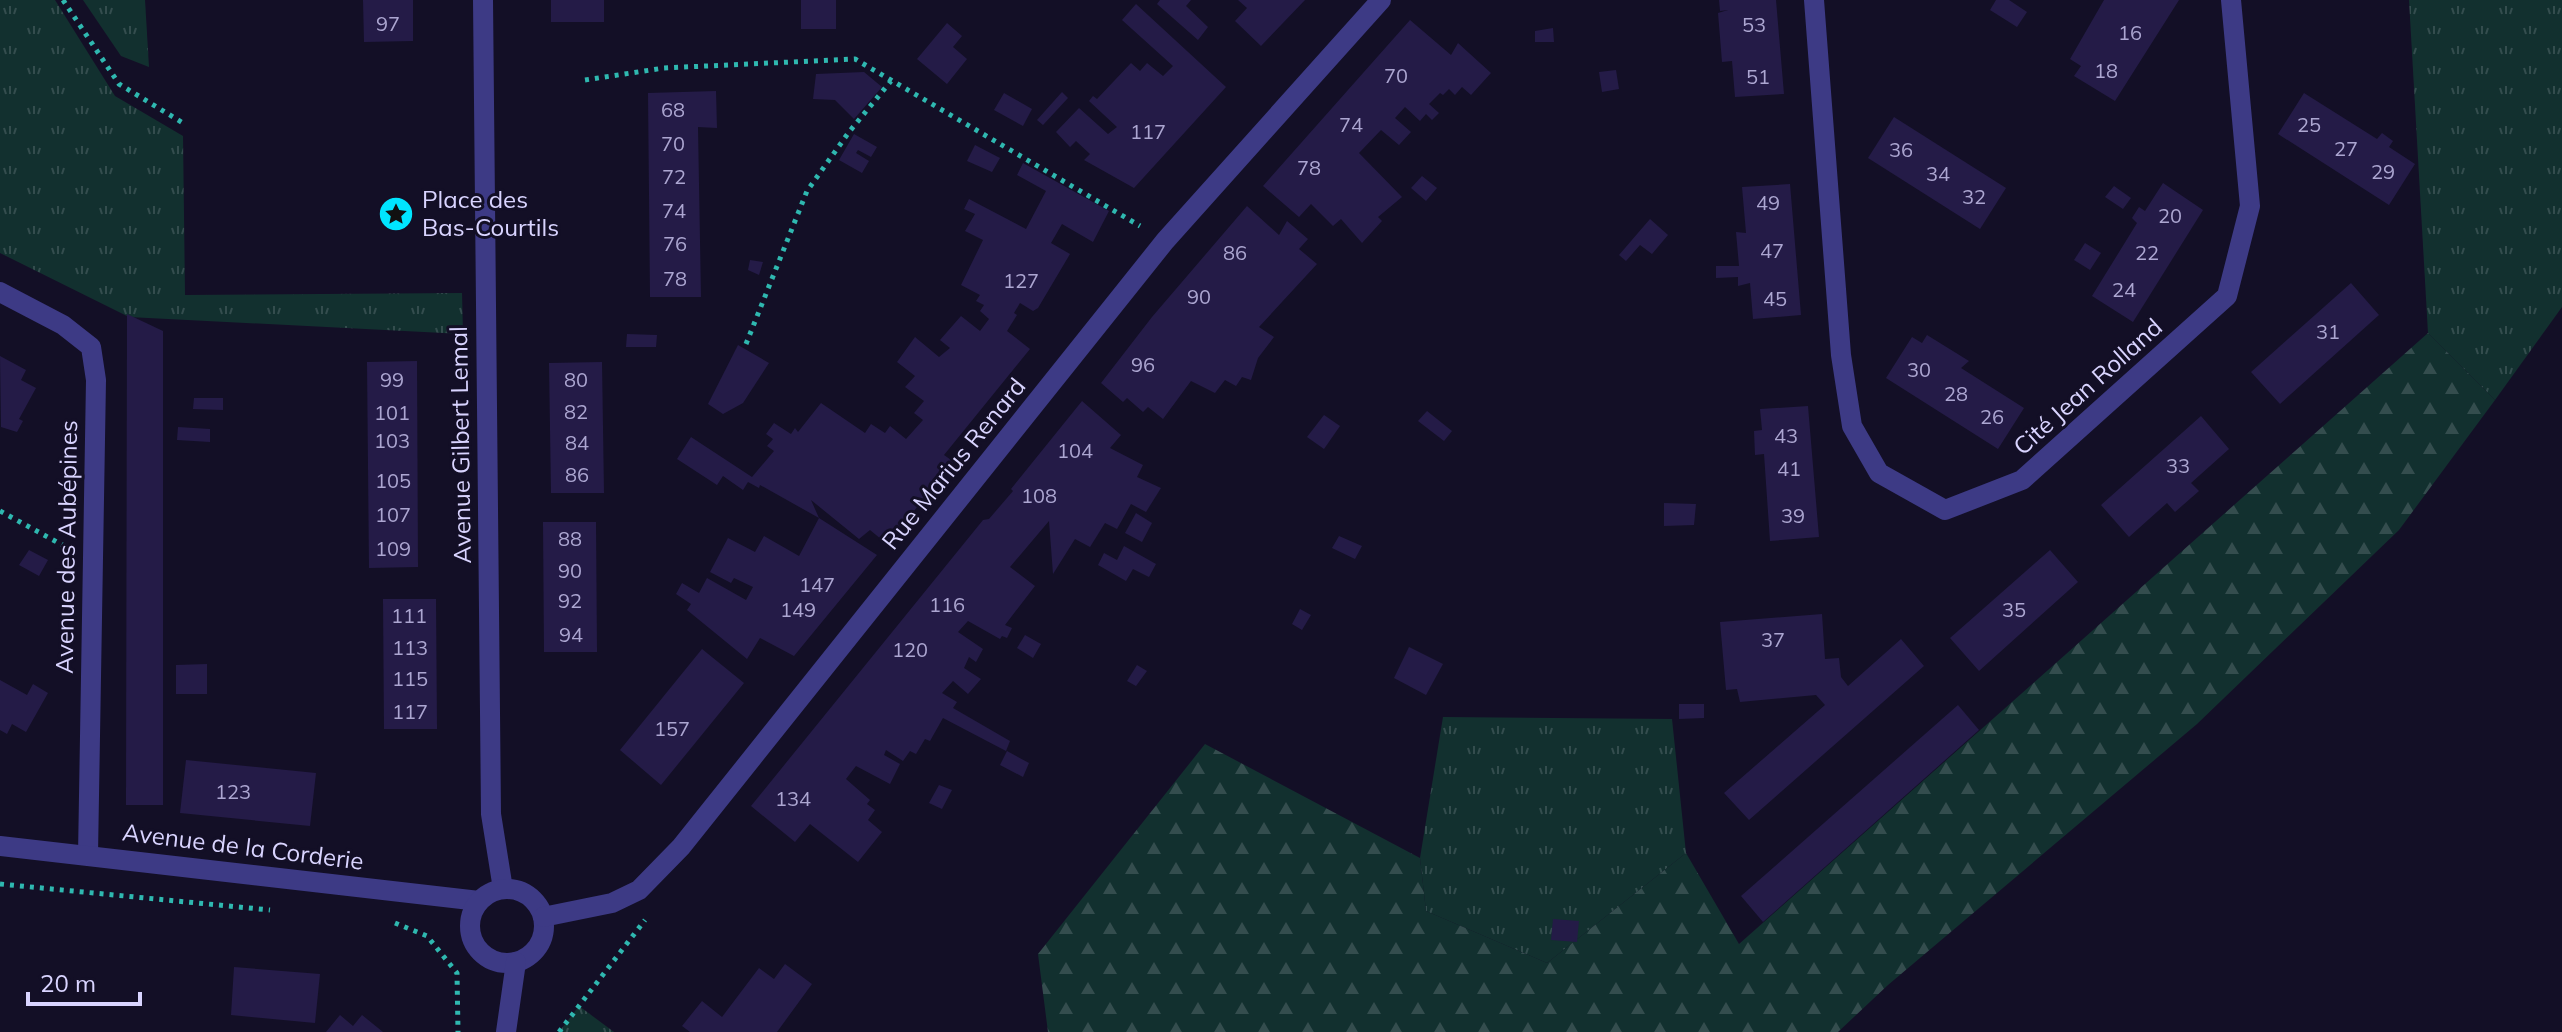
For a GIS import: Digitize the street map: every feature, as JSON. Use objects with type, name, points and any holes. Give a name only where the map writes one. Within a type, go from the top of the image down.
[{"type":"street","name":"Avenue Gilbert Lemal","points":[[483,0],[491,814],[503,889]]},
{"type":"street","name":"Rue Marius Renard","points":[[543,917],[612,903],[639,890],[681,847],[1165,241],[1381,0]]},
{"type":"street","name":"Cité Jean Rolland","points":[[1814,0],[1841,355],[1852,426],[1879,473],[1945,510],[2022,480],[2227,296],[2250,206],[2231,0]]},
{"type":"street","name":"Avenue des Aubépines","points":[[0,292],[63,325],[91,347],[96,380],[88,855]]},
{"type":"street","name":"Avenue de la Corderie","points":[[0,846],[479,901]]},
{"type":"street","points":[[503,889],[523,892],[532,899],[543,917],[541,940],[527,957],[516,962],[493,960],[482,954],[475,945],[470,922],[479,901],[503,889]]},
{"type":"street","points":[[506,1032],[516,962]]},
{"type":"path","points":[[63,0],[119,84],[183,123]]},
{"type":"path","points":[[585,80],[664,68],[855,59],[1165,241]]},
{"type":"path","points":[[746,344],[807,191],[849,132],[891,81]]},
{"type":"path","points":[[0,511],[93,562]]},
{"type":"path","points":[[0,884],[280,911]]},
{"type":"path","points":[[559,1032],[656,906],[639,890]]},
{"type":"path","points":[[390,921],[427,936],[457,973],[458,1032]]},
{"type":"green space","points":[[0,0],[55,0],[115,96],[183,136],[185,295],[462,293],[463,334],[129,317],[0,253]]},
{"type":"green space","points":[[83,0],[145,0],[149,67],[121,56]]},
{"type":"green space","points":[[2409,0],[2562,0],[2562,307],[2495,400],[2428,333]]},
{"type":"green space","points":[[2428,333],[2495,400],[2399,530],[2197,724],[1888,985],[1838,1032],[1048,1032],[1038,954],[1205,744],[1420,858],[1426,911],[1547,963],[1686,853],[1739,944]]},
{"type":"green space","points":[[1443,717],[1672,719],[1686,853],[1547,963],[1426,911],[1420,858]]},
{"type":"green space","points":[[579,1006],[614,1032],[559,1032]]},
{"type":"building","points":[[363,0],[413,0],[413,41],[364,42]]},
{"type":"building","points":[[551,0],[604,0],[604,22],[551,22]]},
{"type":"building","points":[[801,0],[836,0],[836,29],[801,29]]},
{"type":"building","points":[[1160,0],[1191,0],[1186,6],[1208,27],[1198,40],[1157,4]]},
{"type":"building","points":[[1238,0],[1305,0],[1261,46],[1235,21],[1247,8]]},
{"type":"building","points":[[1719,0],[1776,0],[1784,94],[1735,97],[1732,61],[1722,62],[1718,13],[1728,10],[1720,11]]},
{"type":"building","points":[[1996,0],[2009,0],[2027,12],[2017,27],[1990,10]]},
{"type":"building","points":[[2104,0],[2179,0],[2115,101],[2074,76],[2081,66],[2070,59]]},
{"type":"building","points":[[1136,4],[1226,87],[1134,188],[1084,160],[1090,154],[1076,141],[1070,147],[1056,132],[1079,108],[1108,134],[1117,127],[1089,101],[1093,96],[1097,99],[1131,63],[1140,71],[1147,63],[1163,76],[1173,66],[1122,20]]},
{"type":"building","points":[[1410,20],[1451,55],[1458,43],[1491,73],[1471,95],[1462,87],[1455,95],[1449,89],[1443,95],[1440,93],[1429,104],[1439,113],[1432,120],[1426,114],[1420,121],[1405,107],[1395,118],[1411,132],[1399,145],[1381,130],[1359,153],[1402,197],[1378,217],[1382,221],[1362,243],[1341,219],[1333,226],[1311,204],[1299,217],[1263,186]]},
{"type":"building","points":[[947,23],[962,36],[953,47],[967,59],[947,84],[917,59]]},
{"type":"building","points":[[1553,28],[1554,42],[1535,42],[1535,31]]},
{"type":"building","points":[[1616,70],[1619,89],[1602,92],[1599,72]]},
{"type":"building","points":[[864,72],[882,87],[854,119],[835,100],[813,99],[816,74]]},
{"type":"building","points":[[716,91],[717,128],[698,127],[701,297],[650,297],[648,93]]},
{"type":"building","points":[[1062,92],[1068,98],[1043,125],[1037,120]]},
{"type":"building","points":[[1004,93],[1032,109],[1023,126],[994,110]]},
{"type":"building","points":[[2304,93],[2377,139],[2382,133],[2393,141],[2389,147],[2415,164],[2389,205],[2278,134]]},
{"type":"building","points":[[1894,117],[2006,188],[1980,229],[1868,158]]},
{"type":"building","points":[[854,134],[877,147],[871,157],[858,150],[856,153],[869,161],[862,173],[839,160]]},
{"type":"building","points":[[975,145],[1000,158],[992,172],[967,161]]},
{"type":"building","points":[[1023,163],[1109,211],[1093,242],[1062,224],[1051,243],[1070,254],[1038,308],[1033,311],[1020,303],[1007,331],[1030,349],[944,455],[954,462],[887,544],[870,530],[859,539],[811,500],[819,518],[760,485],[759,488],[748,482],[743,490],[723,476],[717,485],[677,459],[691,437],[752,477],[774,451],[767,446],[773,439],[766,434],[774,423],[791,434],[795,428],[798,432],[821,403],[865,433],[871,424],[885,433],[890,426],[906,439],[923,420],[914,413],[924,401],[905,387],[915,376],[897,362],[915,337],[939,357],[950,348],[940,340],[961,316],[980,331],[989,319],[980,311],[984,305],[976,301],[980,295],[961,285],[983,240],[965,231],[975,214],[964,209],[969,199],[1026,229],[1046,191],[1017,175]]},
{"type":"building","points":[[1422,176],[1437,188],[1426,201],[1411,188]]},
{"type":"building","points":[[2163,183],[2203,210],[2133,322],[2092,296],[2137,223],[2132,218],[2139,207],[2145,211]]},
{"type":"building","points":[[1790,184],[1801,315],[1753,319],[1750,283],[1738,286],[1738,277],[1716,278],[1716,266],[1739,266],[1736,232],[1746,233],[1742,187]]},
{"type":"building","points":[[2114,186],[2131,198],[2123,209],[2105,197]]},
{"type":"building","points":[[1247,206],[1279,235],[1287,221],[1308,239],[1299,249],[1317,264],[1259,327],[1274,337],[1258,358],[1251,380],[1242,377],[1236,386],[1225,380],[1215,393],[1191,381],[1163,419],[1148,407],[1143,412],[1127,398],[1123,402],[1101,383],[1152,317]]},
{"type":"building","points":[[1650,219],[1668,235],[1652,254],[1640,245],[1626,261],[1619,255]]},
{"type":"building","points":[[2085,243],[2101,253],[2090,270],[2074,260]]},
{"type":"building","points":[[750,260],[763,262],[759,275],[748,270]]},
{"type":"building","points":[[2351,283],[2379,315],[2280,404],[2251,372]]},
{"type":"building","points":[[127,314],[163,331],[163,805],[126,805]]},
{"type":"building","points":[[627,334],[657,335],[656,347],[626,347]]},
{"type":"building","points":[[1927,335],[1969,361],[1961,368],[2024,408],[1998,449],[1886,378],[1912,337],[1922,343]]},
{"type":"building","points":[[738,345],[769,363],[743,403],[723,414],[708,404]]},
{"type":"building","points":[[0,356],[26,370],[21,380],[36,388],[19,419],[23,421],[17,432],[1,427]]},
{"type":"building","points":[[417,361],[418,567],[369,568],[367,362]]},
{"type":"building","points":[[602,362],[604,493],[551,493],[549,363]]},
{"type":"building","points":[[194,398],[223,398],[223,410],[193,409]]},
{"type":"building","points":[[1082,401],[1121,435],[1110,448],[1143,465],[1137,477],[1161,488],[1146,512],[1131,504],[1117,529],[1105,523],[1090,547],[1075,539],[1053,574],[1049,521],[1010,567],[1035,586],[1005,625],[1012,628],[1007,638],[1002,636],[1000,639],[968,621],[958,632],[983,649],[976,662],[969,657],[964,668],[981,679],[968,694],[953,681],[942,693],[957,702],[953,708],[1010,741],[1006,751],[943,718],[930,741],[925,739],[916,754],[910,751],[903,761],[886,750],[884,755],[900,764],[890,784],[856,766],[846,779],[870,800],[867,804],[875,810],[868,820],[882,832],[858,862],[810,824],[795,842],[751,806],[983,520],[989,519],[1013,491],[1011,489]]},
{"type":"building","points":[[1808,406],[1819,537],[1770,541],[1764,454],[1755,455],[1754,431],[1762,430],[1760,409]]},
{"type":"building","points":[[1427,411],[1452,431],[1444,441],[1418,421]]},
{"type":"building","points":[[1324,415],[1340,426],[1324,449],[1307,437]]},
{"type":"building","points":[[2201,416],[2229,449],[2191,483],[2199,491],[2175,512],[2167,503],[2129,537],[2101,505]]},
{"type":"building","points":[[178,427],[210,429],[210,442],[177,440]]},
{"type":"building","points":[[1664,503],[1696,504],[1694,525],[1664,526]]},
{"type":"building","points":[[1136,513],[1152,523],[1142,542],[1125,533]]},
{"type":"building","points":[[819,518],[877,555],[794,656],[760,638],[747,659],[687,610],[691,604],[676,594],[682,583],[699,593],[707,578],[746,600],[753,587],[734,578],[731,583],[710,572],[728,538],[755,552],[764,536],[799,556]]},
{"type":"building","points":[[543,522],[596,522],[597,652],[544,652]]},
{"type":"building","points":[[1339,536],[1362,546],[1355,559],[1332,548]]},
{"type":"building","points":[[1124,546],[1156,564],[1149,577],[1133,569],[1126,581],[1098,565],[1104,553],[1117,560]]},
{"type":"building","points":[[29,550],[48,560],[39,576],[19,565]]},
{"type":"building","points":[[2050,550],[2078,582],[1979,671],[1950,638]]},
{"type":"building","points":[[383,599],[436,599],[437,729],[384,729]]},
{"type":"building","points":[[1300,609],[1311,615],[1302,630],[1292,624]]},
{"type":"building","points":[[1822,614],[1825,659],[1839,658],[1841,677],[1848,686],[1901,639],[1924,666],[1749,820],[1724,793],[1825,705],[1816,695],[1740,702],[1737,689],[1726,690],[1720,622]]},
{"type":"building","points":[[1025,635],[1041,644],[1033,658],[1017,648]]},
{"type":"building","points":[[1409,647],[1443,664],[1426,695],[1394,678]]},
{"type":"building","points":[[702,649],[744,683],[661,785],[620,750]]},
{"type":"building","points":[[207,664],[207,694],[176,694],[176,665]]},
{"type":"building","points":[[1137,665],[1147,671],[1136,686],[1127,681]]},
{"type":"building","points":[[0,680],[27,695],[33,684],[48,693],[26,732],[12,724],[7,734],[0,730]]},
{"type":"building","points":[[1679,704],[1704,704],[1704,718],[1679,719]]},
{"type":"building","points":[[1958,705],[1979,730],[1763,922],[1741,896]]},
{"type":"building","points":[[1007,751],[1029,763],[1023,777],[1000,765]]},
{"type":"building","points":[[186,760],[316,773],[310,826],[180,813]]},
{"type":"building","points":[[939,785],[952,790],[942,809],[929,803]]},
{"type":"building","points":[[1553,919],[1579,921],[1577,942],[1551,940]]},
{"type":"building","points":[[785,964],[812,984],[777,1032],[690,1032],[682,1026],[702,1001],[722,1017],[759,968],[774,979]]},
{"type":"building","points":[[234,967],[320,974],[315,1023],[231,1015]]},
{"type":"building","points":[[340,1015],[353,1026],[362,1015],[383,1032],[326,1032]]},
{"type":"place","name":"Place des Bas-Courtils","points":[[396,214]]}]
